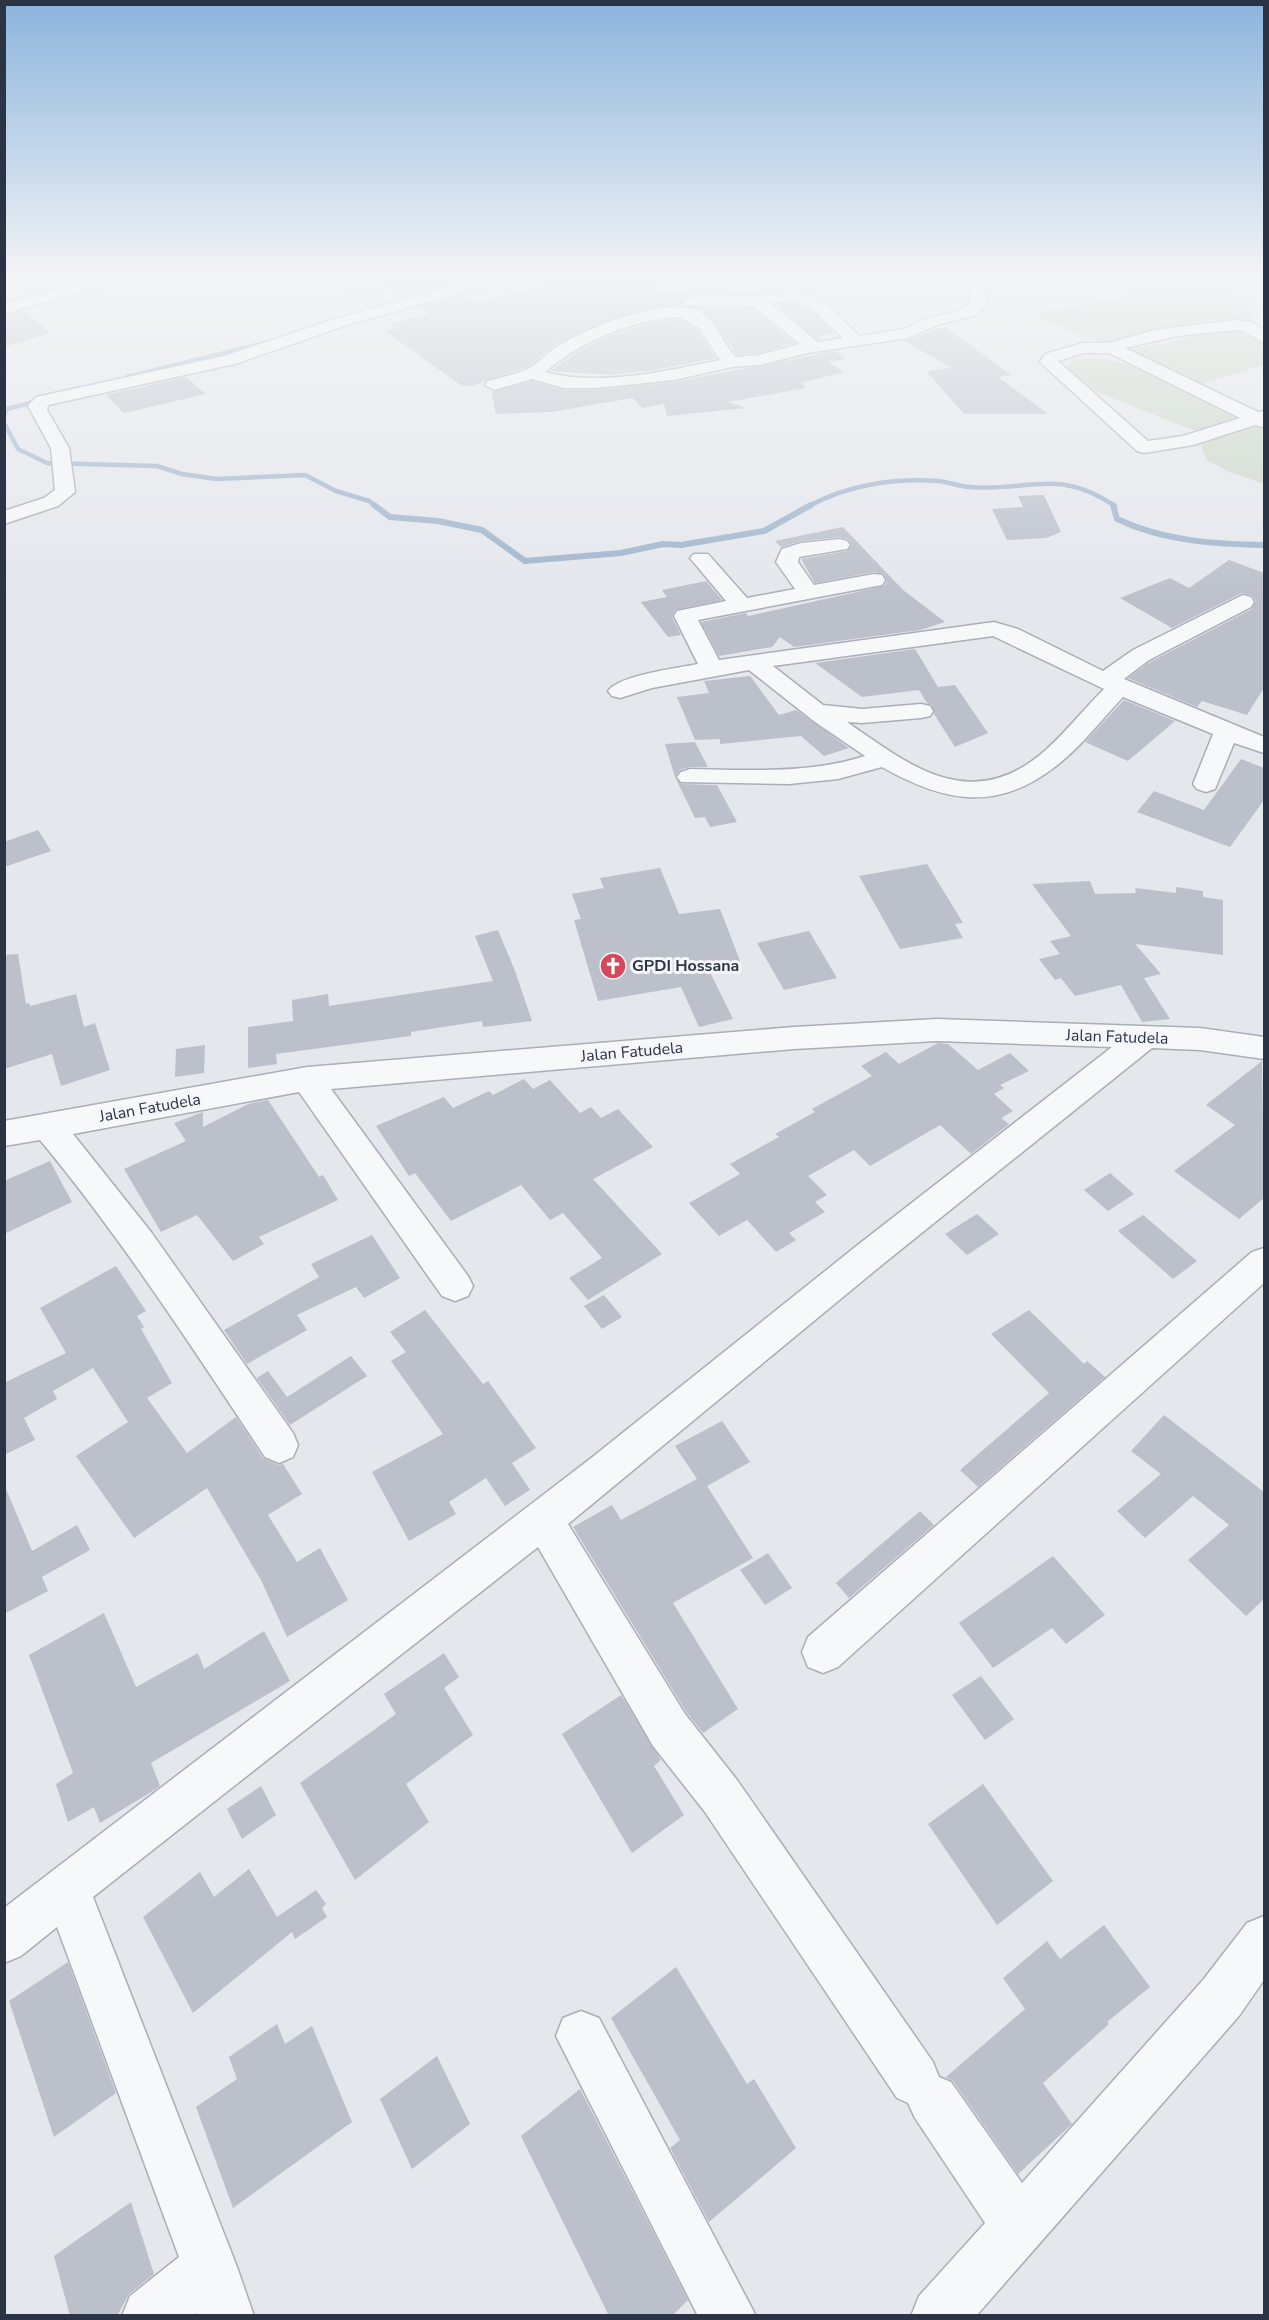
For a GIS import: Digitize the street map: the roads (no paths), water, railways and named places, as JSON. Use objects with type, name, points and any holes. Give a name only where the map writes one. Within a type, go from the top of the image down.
[{"type":"street","points":[[4,518],[41,506],[65,492],[60,448],[38,410],[40,403],[125,384]]},
{"type":"street","points":[[494,386],[499,384]]},
{"type":"street","points":[[669,391],[673,384]]},
{"type":"street","points":[[1073,384],[1144,447],[1186,441],[1262,419]]},
{"type":"street","points":[[1189,384],[1262,419]]},
{"type":"street","points":[[809,592],[787,562],[789,554],[801,549],[840,545]]},
{"type":"street","points":[[701,558],[741,605]]},
{"type":"street","points":[[712,668],[685,616],[874,580]]},
{"type":"street","points":[[752,662],[885,758],[947,788],[972,791],[1020,777],[1049,760],[1113,683],[1141,655],[1243,602]]},
{"type":"street","points":[[620,691],[646,682],[712,668],[987,628],[1010,634],[1113,683],[1264,746]]},
{"type":"street","points":[[820,712],[862,716],[921,711]]},
{"type":"street","points":[[1206,784],[1227,730]]},
{"type":"street","points":[[690,777],[808,775],[855,769],[885,758]]},
{"type":"street","name":"Jalan Fatudela","points":[[4,1134],[307,1079],[794,1038],[937,1030],[1200,1040],[1264,1048]]},
{"type":"street","points":[[4,1939],[66,1888],[544,1520],[1144,1038]]},
{"type":"street","points":[[307,1079],[455,1286]]},
{"type":"street","points":[[46,1126],[87,1172],[143,1247],[279,1445]]},
{"type":"street","points":[[823,1652],[1264,1262]]},
{"type":"street","points":[[544,1520],[669,1730],[721,1796],[1018,2224]]},
{"type":"street","points":[[66,1888],[218,2291],[150,2316]]},
{"type":"street","points":[[939,2316],[1018,2224],[1221,1998],[1264,1940]]},
{"type":"street","points":[[581,2036],[728,2316]]},
{"type":"waterway","points":[[4,415],[7,409],[41,400]]},
{"type":"waterway","points":[[4,423],[18,449],[47,463],[157,466],[182,474],[217,479],[305,475],[336,491],[369,501],[376,506]]},
{"type":"waterway","points":[[810,505],[839,493],[871,484],[921,480],[990,488],[1059,484],[1095,494],[1115,506]]},
{"type":"waterway","points":[[374,505],[390,517],[438,521],[482,530],[525,561],[621,553],[663,544],[681,545],[764,531],[810,505]]},
{"type":"waterway","points":[[1113,505],[1117,519],[1170,537],[1226,544],[1264,545]]},
{"type":"place","name":"GPDI Hossana","points":[[613,966]]}]
